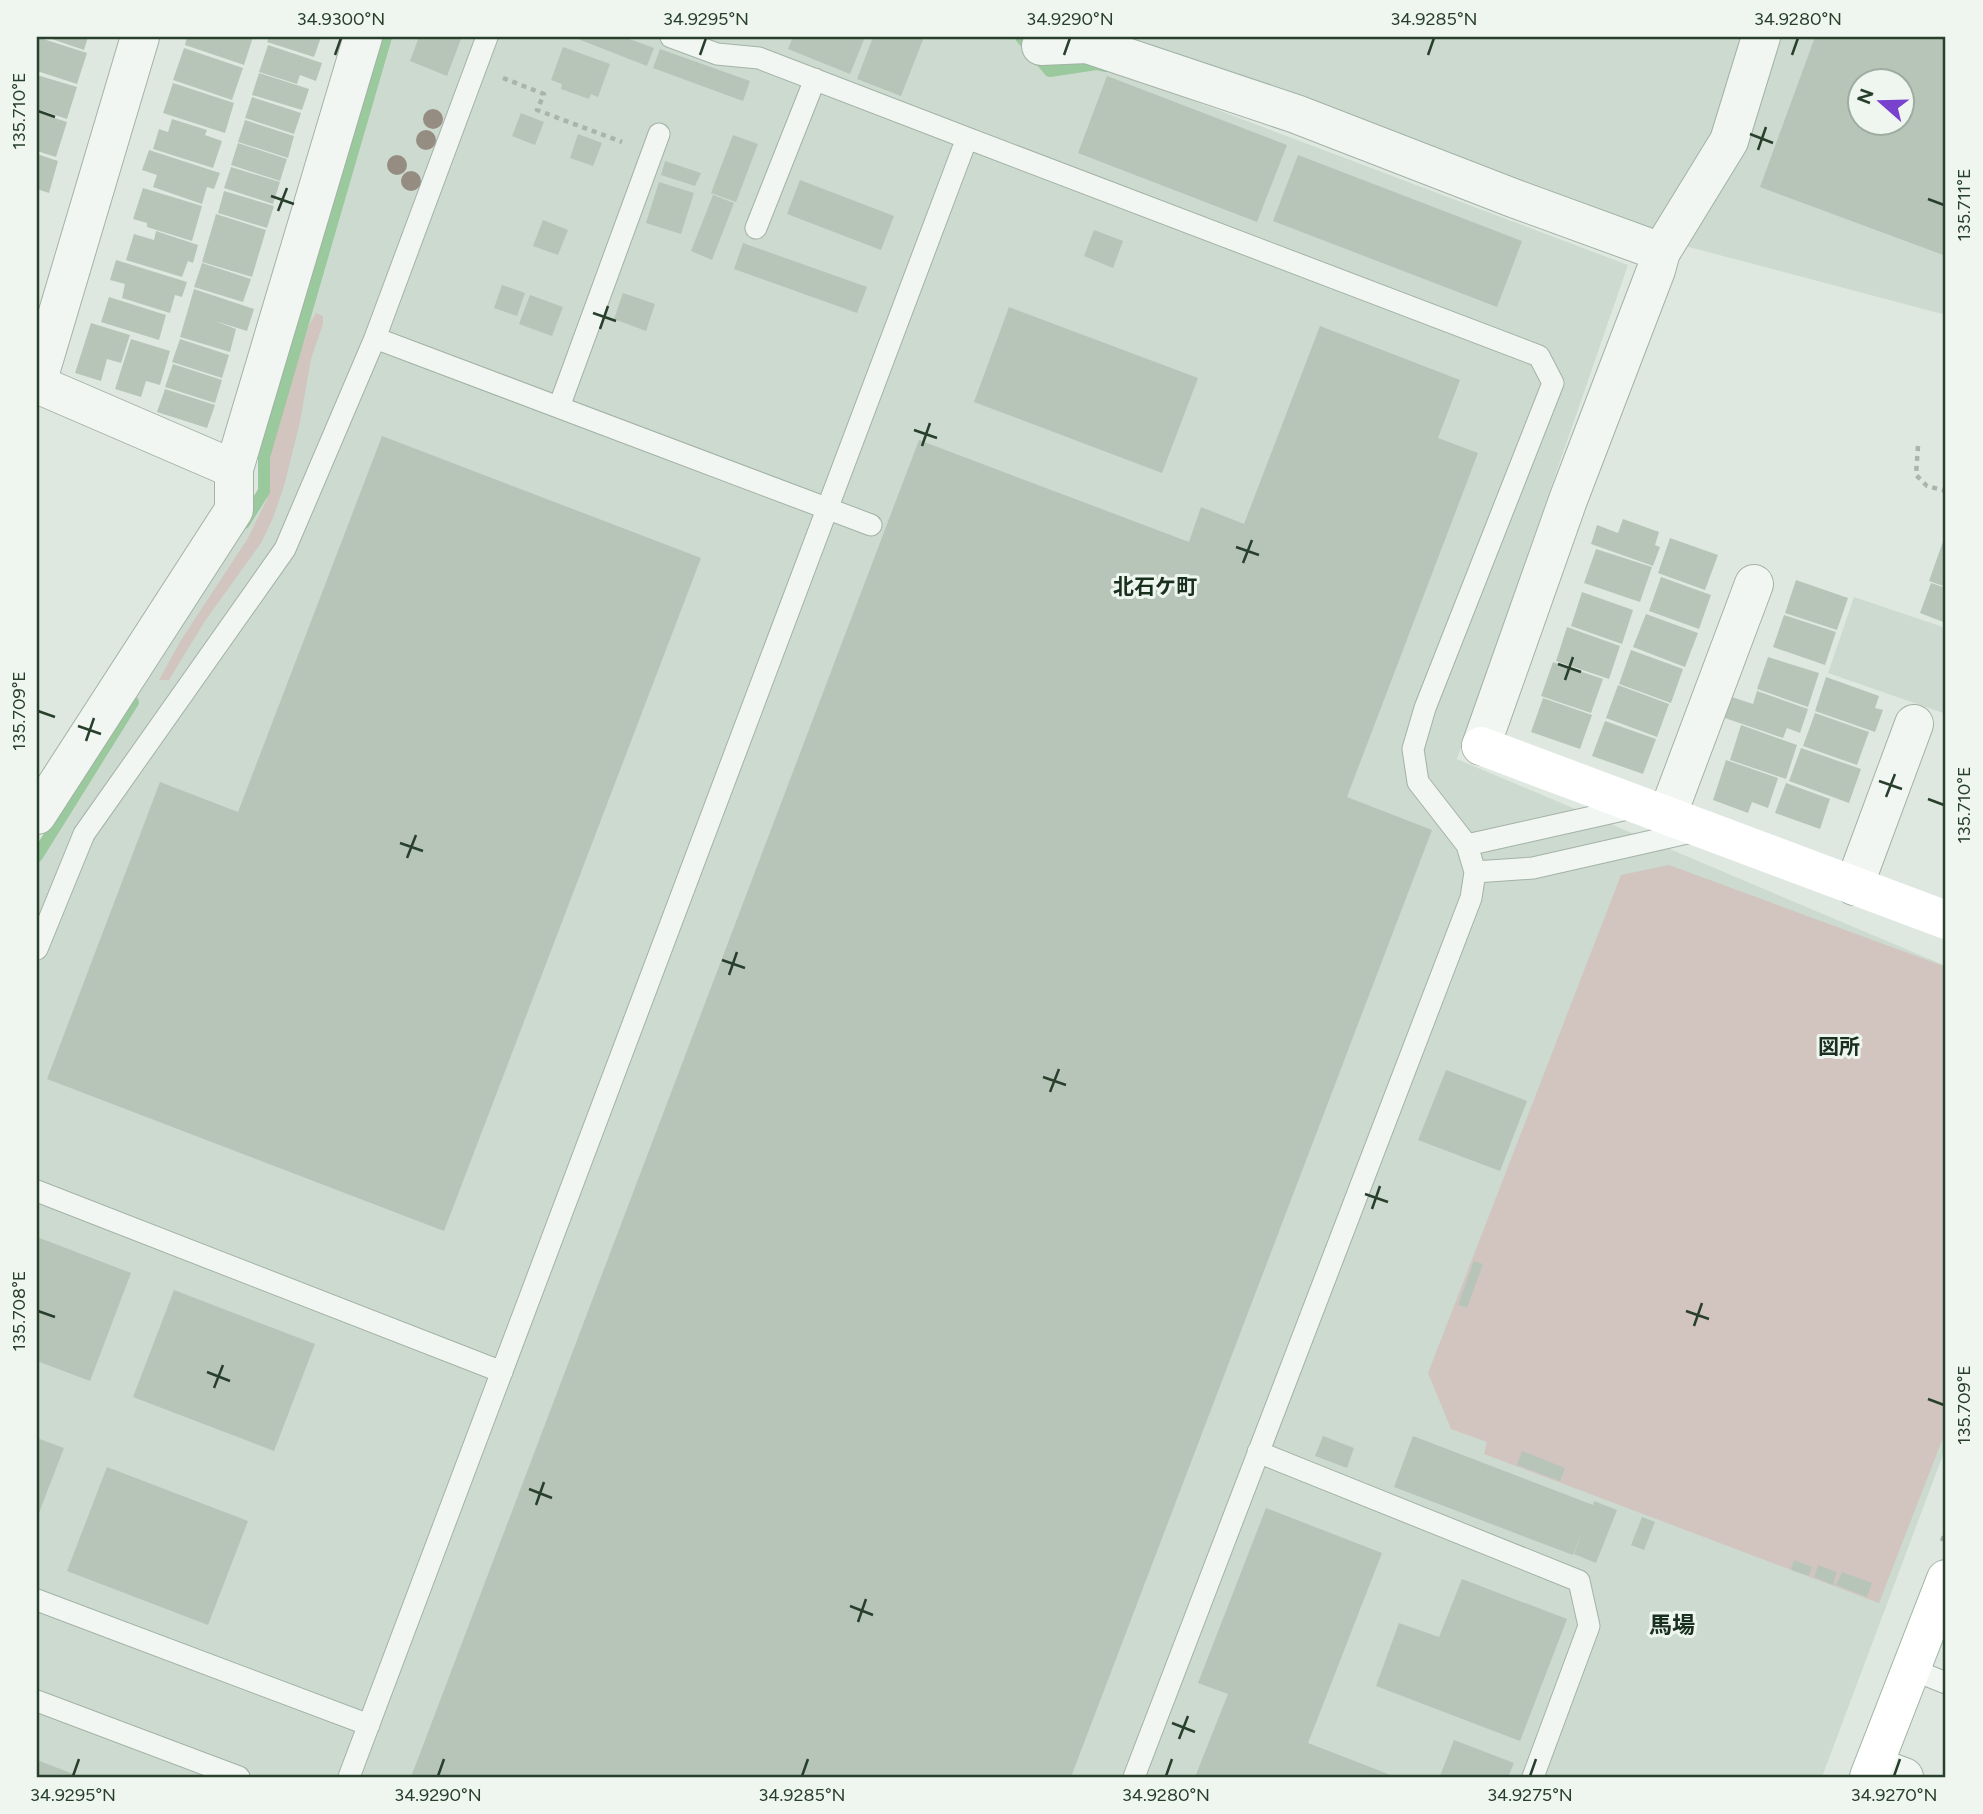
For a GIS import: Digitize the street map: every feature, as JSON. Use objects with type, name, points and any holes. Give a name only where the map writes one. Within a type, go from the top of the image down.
[{"type":"street","points":[[140,37],[37,384],[234,469]]},
{"type":"street","points":[[37,815],[234,510],[234,469],[363,37]]},
{"type":"street","points":[[1761,37],[1729,141],[1659,259],[1568,500],[1481,747],[1946,920]]},
{"type":"street","points":[[1041,46],[1087,44],[1296,114],[1513,198],[1659,259]]},
{"type":"street","points":[[1654,811],[1754,584]]},
{"type":"street","points":[[1854,886],[1914,724]]},
{"type":"street","points":[[1882,1774],[1912,1669],[1946,1579]]},
{"type":"lane","points":[[37,949],[84,834],[285,549],[374,338],[487,37]]},
{"type":"lane","points":[[671,37],[718,54],[759,58],[1539,356],[1553,383],[1425,708],[1413,749],[1418,782],[1467,845],[1475,872],[1471,898],[1134,1777]]},
{"type":"lane","points":[[756,228],[815,79]]},
{"type":"lane","points":[[349,1777],[967,138]]},
{"type":"lane","points":[[559,407],[656,144]]},
{"type":"lane","points":[[374,338],[871,525]]},
{"type":"lane","points":[[1467,845],[1654,811]]},
{"type":"lane","points":[[1475,872],[1533,869],[1704,830]]},
{"type":"lane","points":[[37,1191],[502,1372]]},
{"type":"lane","points":[[1258,1452],[1579,1580],[1589,1626],[1533,1777]]},
{"type":"lane","points":[[37,1600],[369,1725]]},
{"type":"lane","points":[[1912,1669],[1946,1682]]},
{"type":"lane","points":[[37,1701],[239,1777]]},
{"type":"path","points":[[476,68],[544,94],[537,110],[656,144]]},
{"type":"path","points":[[1918,446],[1916,475],[1927,486],[1946,491]]},
{"type":"shaded area","points":[[388,37],[1025,37],[1628,265],[1457,759],[1946,966],[1946,1447],[1822,1777],[37,1777],[37,854],[263,499],[272,425]]},
{"type":"shaded area","points":[[1101,37],[1748,37],[1722,122],[1657,238]]},
{"type":"shaded area","points":[[1778,37],[1946,37],[1946,315],[1685,246]]},
{"type":"shaded area","points":[[316,313],[323,316],[323,324],[311,359],[300,422],[273,518],[261,543],[205,621],[169,680],[159,680],[181,640],[248,538],[267,499],[270,453],[308,327]]},
{"type":"shaded area","points":[[1854,597],[1946,628],[1946,714],[1828,673]]},
{"type":"shaded area","points":[[1669,865],[1946,967],[1946,1430],[1879,1603],[1484,1454],[1487,1442],[1451,1429],[1428,1373],[1621,875]]},
{"type":"building","points":[[37,37],[87,53],[77,84],[37,71]]},
{"type":"building","points":[[46,37],[88,37],[84,50]]},
{"type":"building","points":[[187,37],[253,37],[244,65],[185,45]]},
{"type":"building","points":[[269,37],[321,37],[314,57],[267,42]]},
{"type":"building","points":[[419,37],[461,39],[447,76],[410,61]]},
{"type":"building","points":[[573,37],[624,37],[654,48],[647,66]]},
{"type":"building","points":[[793,37],[865,37],[850,74],[788,49]]},
{"type":"building","points":[[873,37],[924,37],[901,96],[857,79]]},
{"type":"building","points":[[1815,37],[1946,37],[1946,256],[1760,187]]},
{"type":"building","points":[[268,45],[322,63],[316,81],[300,75],[297,84],[259,72]]},
{"type":"building","points":[[563,47],[610,64],[598,97],[591,94],[589,99],[561,89],[562,84],[551,80]]},
{"type":"building","points":[[184,48],[243,68],[232,100],[173,80]]},
{"type":"building","points":[[660,49],[750,81],[743,101],[653,68]]},
{"type":"building","points":[[259,73],[309,89],[302,110],[252,95]]},
{"type":"building","points":[[37,75],[77,87],[67,119],[37,109]]},
{"type":"building","points":[[1107,76],[1287,145],[1257,222],[1078,153]]},
{"type":"building","points":[[173,83],[234,103],[225,133],[163,113]]},
{"type":"building","points":[[252,97],[301,113],[294,134],[245,118]]},
{"type":"building","points":[[37,112],[67,122],[56,157],[37,151]]},
{"type":"building","points":[[521,113],[544,122],[535,145],[512,136]]},
{"type":"building","points":[[172,119],[207,130],[205,135],[222,141],[213,168],[153,149],[159,129],[168,132]]},
{"type":"building","points":[[245,120],[294,136],[288,158],[238,142]]},
{"type":"building","points":[[578,134],[602,143],[593,166],[570,158]]},
{"type":"building","points":[[733,135],[758,144],[736,202],[711,193]]},
{"type":"building","points":[[238,143],[287,159],[280,181],[231,165]]},
{"type":"building","points":[[149,150],[220,173],[214,189],[207,187],[202,204],[153,187],[157,175],[142,170]]},
{"type":"building","points":[[37,154],[58,161],[49,193],[37,189]]},
{"type":"building","points":[[1298,155],[1522,241],[1497,307],[1273,221]]},
{"type":"building","points":[[665,161],[701,173],[695,186],[661,175]]},
{"type":"building","points":[[231,167],[280,182],[273,204],[224,188]]},
{"type":"building","points":[[800,180],[894,216],[881,250],[787,214]]},
{"type":"building","points":[[659,182],[694,193],[681,234],[646,223]]},
{"type":"building","points":[[143,188],[202,206],[192,241],[147,227],[147,223],[133,219]]},
{"type":"building","points":[[224,191],[274,206],[267,228],[218,213]]},
{"type":"building","points":[[713,195],[734,203],[712,260],[691,251]]},
{"type":"building","points":[[216,214],[266,230],[252,277],[202,262]]},
{"type":"building","points":[[543,220],[568,230],[558,255],[533,246]]},
{"type":"building","points":[[1094,230],[1123,241],[1113,268],[1084,256]]},
{"type":"building","points":[[156,231],[198,245],[193,263],[188,261],[182,277],[126,260],[134,234],[154,240]]},
{"type":"building","points":[[743,243],[867,287],[857,313],[734,269]]},
{"type":"building","points":[[116,260],[187,282],[182,297],[175,295],[170,313],[122,298],[125,284],[110,280]]},
{"type":"building","points":[[202,263],[251,279],[243,302],[194,287]]},
{"type":"building","points":[[502,285],[525,293],[517,316],[494,308]]},
{"type":"building","points":[[194,289],[254,309],[247,331],[215,321],[236,329],[230,352],[180,337]]},
{"type":"building","points":[[623,293],[655,304],[646,331],[614,319]]},
{"type":"building","points":[[530,295],[563,307],[552,336],[519,324]]},
{"type":"building","points":[[109,297],[166,315],[159,340],[101,322]]},
{"type":"building","points":[[1009,307],[1198,378],[1162,473],[974,402]]},
{"type":"building","points":[[91,323],[130,335],[121,363],[107,359],[101,381],[75,373]]},
{"type":"building","points":[[1320,326],[1460,380],[1438,438],[1478,453],[1347,797],[1432,830],[1071,1777],[411,1777],[919,440],[1189,542],[1201,507],[1244,524]]},
{"type":"building","points":[[131,339],[170,351],[160,385],[146,381],[141,397],[115,389]]},
{"type":"building","points":[[180,339],[229,355],[222,378],[172,362]]},
{"type":"building","points":[[173,364],[222,380],[215,403],[165,387]]},
{"type":"building","points":[[165,389],[215,405],[207,428],[157,412]]},
{"type":"building","points":[[382,436],[701,558],[444,1231],[47,1079],[160,782],[238,812]]},
{"type":"building","points":[[1623,519],[1659,532],[1655,545],[1660,547],[1653,566],[1591,544],[1597,525],[1618,533]]},
{"type":"building","points":[[1946,533],[1946,587],[1929,581]]},
{"type":"building","points":[[1670,538],[1718,555],[1705,590],[1658,573]]},
{"type":"building","points":[[1596,549],[1652,567],[1640,602],[1584,583]]},
{"type":"building","points":[[1661,577],[1711,595],[1699,629],[1649,611]]},
{"type":"building","points":[[1796,580],[1848,598],[1837,630],[1785,613]]},
{"type":"building","points":[[1931,583],[1946,588],[1946,623],[1920,613]]},
{"type":"building","points":[[1582,592],[1633,610],[1622,644],[1571,626]]},
{"type":"building","points":[[1646,614],[1698,633],[1685,667],[1633,647]]},
{"type":"building","points":[[1784,615],[1836,632],[1825,665],[1773,647]]},
{"type":"building","points":[[1567,627],[1620,646],[1609,679],[1556,661]]},
{"type":"building","points":[[1631,650],[1683,669],[1671,703],[1619,684]]},
{"type":"building","points":[[1768,657],[1819,673],[1808,707],[1757,689]]},
{"type":"building","points":[[1553,662],[1603,679],[1591,713],[1541,696]]},
{"type":"building","points":[[1826,677],[1879,696],[1875,708],[1883,710],[1875,732],[1815,711]]},
{"type":"building","points":[[1618,685],[1669,704],[1657,737],[1606,718]]},
{"type":"building","points":[[1757,691],[1808,709],[1800,733],[1787,728],[1783,738],[1725,718],[1732,697],[1753,704]]},
{"type":"building","points":[[1543,698],[1592,715],[1580,749],[1531,732]]},
{"type":"building","points":[[1815,713],[1869,732],[1857,765],[1803,746]]},
{"type":"building","points":[[1605,721],[1656,739],[1643,774],[1592,756]]},
{"type":"building","points":[[1741,725],[1797,745],[1786,779],[1730,760]]},
{"type":"building","points":[[1801,748],[1861,769],[1849,803],[1789,781]]},
{"type":"building","points":[[1726,760],[1778,778],[1768,808],[1752,802],[1748,813],[1713,800]]},
{"type":"building","points":[[1786,783],[1830,799],[1820,829],[1775,813]]},
{"type":"building","points":[[1446,1070],[1527,1101],[1500,1171],[1418,1140]]},
{"type":"building","points":[[37,1237],[131,1273],[90,1381],[37,1361]]},
{"type":"building","points":[[1474,1261],[1483,1264],[1467,1308],[1458,1305]]},
{"type":"building","points":[[174,1290],[315,1344],[274,1451],[133,1397]]},
{"type":"building","points":[[1323,1436],[1354,1448],[1347,1468],[1315,1456]]},
{"type":"building","points":[[1413,1436],[1593,1505],[1594,1501],[1617,1510],[1596,1563],[1574,1554],[1584,1527],[1573,1555],[1394,1487]]},
{"type":"building","points":[[37,1438],[64,1448],[37,1518]]},
{"type":"building","points":[[1522,1451],[1565,1468],[1560,1481],[1517,1465]]},
{"type":"building","points":[[107,1467],[248,1521],[208,1625],[67,1571]]},
{"type":"building","points":[[1266,1508],[1382,1553],[1308,1743],[1396,1777],[1195,1777],[1228,1694],[1198,1683]]},
{"type":"building","points":[[1642,1517],[1655,1522],[1644,1550],[1631,1545]]},
{"type":"building","points":[[1794,1560],[1812,1567],[1809,1576],[1791,1570]]},
{"type":"building","points":[[1818,1565],[1837,1572],[1833,1585],[1814,1577]]},
{"type":"building","points":[[1842,1572],[1872,1583],[1867,1597],[1836,1585]]},
{"type":"building","points":[[1462,1579],[1567,1619],[1520,1741],[1376,1686],[1399,1623],[1439,1637]]},
{"type":"building","points":[[1454,1740],[1514,1763],[1508,1777],[1440,1776]]},
{"type":"building","points":[[37,1760],[81,1777],[37,1777]]},
{"type":"waterway","points":[[244,523],[264,491],[264,457],[386,37]]},
{"type":"waterway","points":[[1021,37],[1050,71],[1096,64],[1105,66]]},
{"type":"waterway","points":[[37,856],[133,702]]},
{"type":"district","name":"北石ケ町","points":[[1155,586]]},
{"type":"district","name":"図所","points":[[1839,1046]]},
{"type":"district","name":"馬場","points":[[1672,1625]]}]
